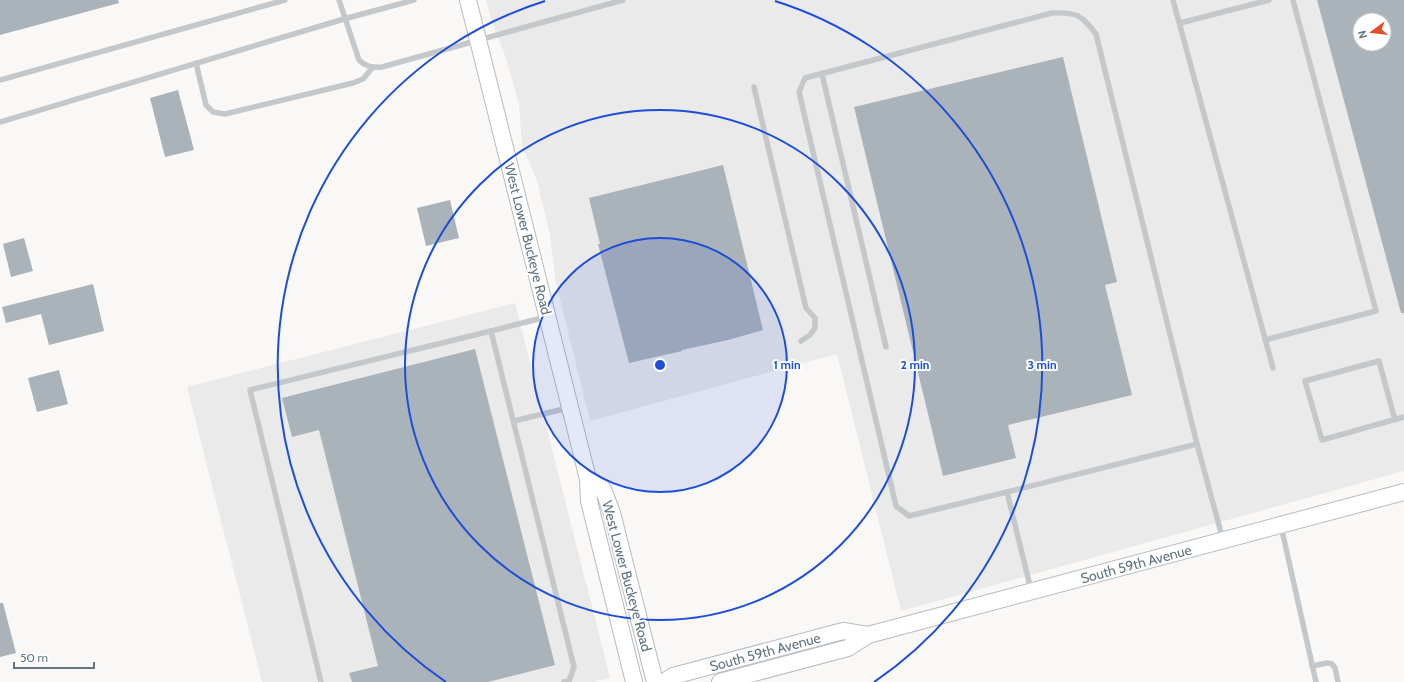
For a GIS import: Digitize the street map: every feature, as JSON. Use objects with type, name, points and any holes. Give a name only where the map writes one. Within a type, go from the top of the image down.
[{"type":"main road","name":"West Lower Buckeye Road","points":[[468,0],[546,317],[588,479],[589,502],[634,682]]},
{"type":"main road","name":"West Lower Buckeye Road","points":[[588,479],[603,489],[612,513],[655,682]]},
{"type":"main road","name":"South 59th Avenue","points":[[720,682],[848,648],[868,635],[1032,593],[1404,492]]},
{"type":"main road","name":"South 59th Avenue","points":[[664,682],[673,676],[843,631],[868,635]]},
{"type":"lane","points":[[0,80],[285,0]]},
{"type":"lane","points":[[339,0],[344,19],[359,60],[364,65],[373,68],[382,67],[478,39],[623,0]]},
{"type":"lane","points":[[0,122],[344,19],[414,0]]},
{"type":"lane","points":[[1173,0],[1273,368]]},
{"type":"lane","points":[[1180,23],[1269,0]]},
{"type":"lane","points":[[1265,340],[1376,311],[1293,0]]},
{"type":"lane","points":[[1197,444],[910,516],[896,506],[799,92],[805,78],[1052,14],[1069,13],[1085,19],[1096,34],[1197,444],[1223,541]]},
{"type":"lane","points":[[196,63],[206,105],[213,112],[225,114],[353,83],[363,78],[373,68]]},
{"type":"lane","points":[[822,74],[886,347]]},
{"type":"lane","points":[[754,86],[806,308],[815,318],[815,328],[810,335],[801,341]]},
{"type":"lane","points":[[321,682],[250,390],[546,317]]},
{"type":"lane","points":[[491,331],[574,667],[569,681],[564,682]]},
{"type":"lane","points":[[1395,420],[1379,361],[1305,381],[1322,440],[1395,420],[1404,417]]},
{"type":"lane","points":[[514,421],[569,408]]},
{"type":"lane","points":[[1007,492],[1032,593]]},
{"type":"lane","points":[[1281,525],[1316,682]]},
{"type":"lane","points":[[1312,666],[1327,663],[1332,664],[1335,668],[1338,682]]},
{"type":"shaded area","points":[[486,0],[1404,0],[1404,471],[901,611],[837,354],[590,421],[556,283],[549,230],[537,180],[522,146],[519,104],[506,58],[491,19]]},
{"type":"shaded area","points":[[515,303],[610,678],[593,682],[262,682],[187,387]]},
{"type":"building","points":[[0,0],[118,0],[119,3],[0,35]]},
{"type":"building","points":[[1317,0],[1404,0],[1404,313],[1401,313]]},
{"type":"building","points":[[1063,57],[1117,282],[1105,285],[1132,395],[1008,425],[1016,458],[943,476],[854,107]]},
{"type":"building","points":[[178,90],[194,150],[165,157],[150,98]]},
{"type":"building","points":[[723,165],[763,330],[728,340],[629,363],[598,244],[600,244],[589,198]]},
{"type":"building","points":[[450,200],[459,238],[426,246],[417,208]]},
{"type":"building","points":[[24,238],[33,271],[11,277],[3,244]]},
{"type":"building","points":[[93,284],[104,331],[49,345],[41,314],[6,323],[2,307]]},
{"type":"building","points":[[475,349],[555,665],[488,682],[352,682],[349,673],[378,666],[319,430],[292,437],[282,398]]},
{"type":"building","points":[[59,370],[68,404],[37,412],[28,378]]},
{"type":"building","points":[[0,603],[3,603],[16,653],[0,657]]}]
